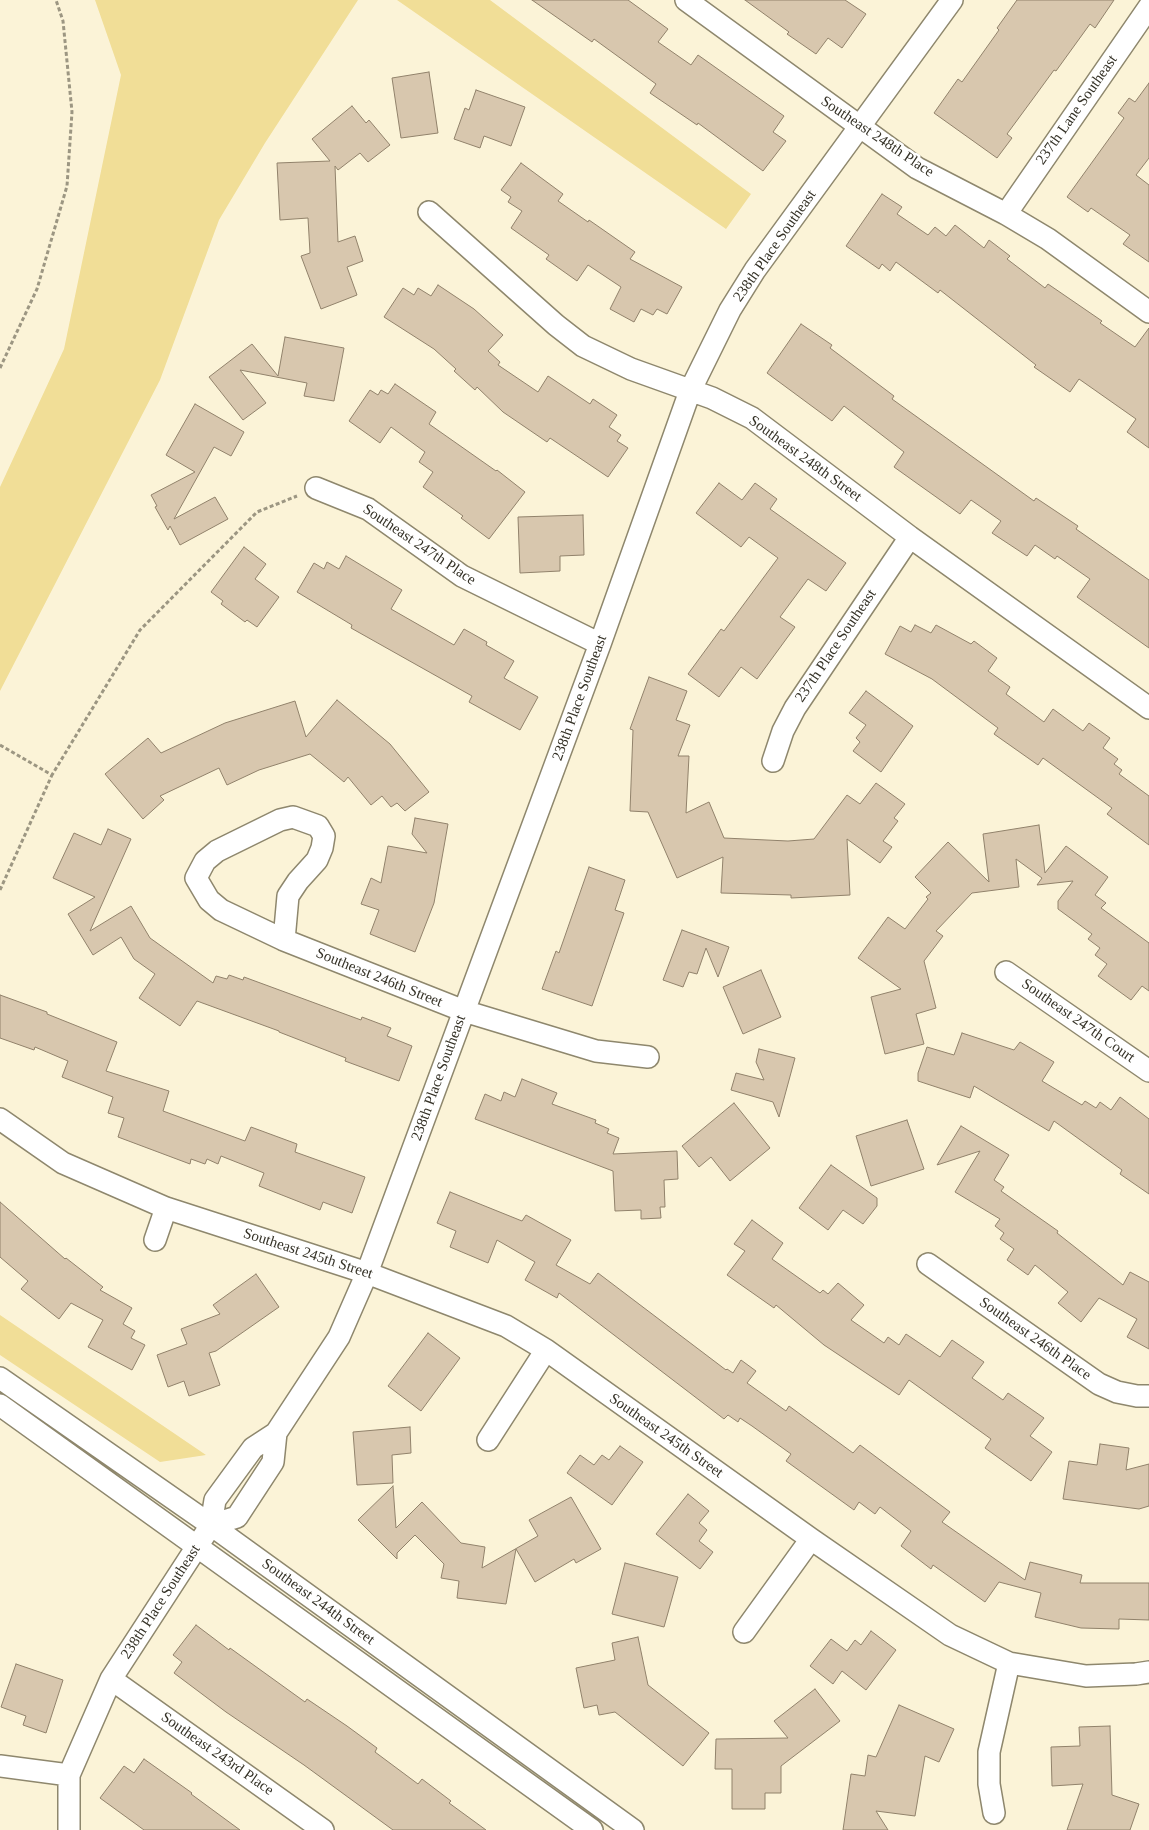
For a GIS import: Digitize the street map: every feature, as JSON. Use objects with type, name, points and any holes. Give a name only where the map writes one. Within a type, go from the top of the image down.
[{"type":"street","name":"Southeast 248th Place","points":[[686,0],[917,168],[1006,214],[1048,239],[1149,312]]},
{"type":"street","name":"238th Place Southeast","points":[[69,1775],[111,1679],[211,1526],[237,1517],[273,1462],[276,1433],[339,1337],[368,1273],[600,644],[690,391],[730,310],[755,270],[952,0]]},
{"type":"street","name":"237th Lane Southeast","points":[[1006,214],[1149,8]]},
{"type":"street","name":"Southeast 248th Street","points":[[429,212],[512,287],[583,346],[631,369],[712,398],[752,418],[910,537],[1149,708]]},
{"type":"street","name":"Southeast 247th Place","points":[[316,488],[368,509],[462,576],[600,644]]},
{"type":"street","name":"237th Place Southeast","points":[[773,761],[782,732],[795,708],[910,537]]},
{"type":"street","name":"Southeast 246th Street","points":[[284,940],[288,896],[298,880],[317,860],[324,836],[318,826],[293,817],[280,820],[217,851],[205,861],[196,878],[209,900],[221,910],[284,940],[464,1011],[596,1051],[648,1057]]},
{"type":"street","name":"Southeast 247th Court","points":[[1006,972],[1149,1071]]},
{"type":"street","name":"Southeast 245th Street","points":[[0,1119],[63,1163],[166,1208],[368,1273],[506,1326],[546,1350],[811,1539],[950,1635],[1009,1663],[1086,1676],[1149,1672]]},
{"type":"street","points":[[155,1240],[166,1208]]},
{"type":"street","name":"Southeast 246th Place","points":[[928,1264],[1099,1384],[1117,1392],[1136,1396],[1149,1396]]},
{"type":"street","points":[[488,1440],[546,1350]]},
{"type":"street","name":"Southeast 244th Street","points":[[0,1378],[211,1526],[633,1830]]},
{"type":"street","name":"Southeast 244th Street","points":[[0,1405],[592,1830]]},
{"type":"street","points":[[744,1632],[811,1539]]},
{"type":"street","points":[[994,1813],[989,1784],[989,1752],[1009,1663]]},
{"type":"street","name":"Southeast 243rd Place","points":[[111,1679],[323,1830]]},
{"type":"street","points":[[0,1766],[69,1775],[69,1830]]},
{"type":"path","points":[[0,368],[37,289],[67,186],[72,112],[64,21],[56,0]]},
{"type":"path","points":[[0,890],[52,775],[140,630],[257,512],[316,488]]},
{"type":"path","points":[[0,746],[52,775]]},
{"type":"shaded area","points":[[95,0],[358,0],[265,143],[219,220],[160,380],[0,691],[0,487],[64,349],[121,75]]},
{"type":"shaded area","points":[[397,0],[490,0],[751,194],[726,229]]},
{"type":"shaded area","points":[[0,1315],[206,1455],[160,1462],[0,1355]]},
{"type":"building","points":[[532,0],[628,0],[668,29],[658,42],[691,65],[698,55],[784,116],[773,132],[786,141],[763,171],[698,123],[697,125],[650,93],[656,84],[594,39],[592,42]]},
{"type":"building","points":[[745,0],[845,0],[866,14],[842,48],[828,38],[816,54],[787,34],[789,32]]},
{"type":"building","points":[[1017,0],[1114,0],[1095,28],[1090,24],[1056,71],[1054,70],[1007,134],[1012,138],[997,158],[934,113],[958,79],[962,82],[999,30],[997,28]]},
{"type":"building","points":[[429,72],[438,133],[401,138],[392,78]]},
{"type":"building","points":[[1149,83],[1149,158],[1136,175],[1149,185],[1149,262],[1123,244],[1130,235],[1091,208],[1088,212],[1067,197],[1124,118],[1118,113],[1129,98],[1135,102]]},
{"type":"building","points":[[476,90],[525,107],[511,146],[484,136],[480,148],[454,139],[465,108],[469,110]]},
{"type":"building","points":[[352,106],[366,123],[369,120],[390,145],[368,162],[360,153],[338,170],[335,166],[338,242],[355,236],[363,261],[347,267],[357,295],[321,309],[301,256],[310,253],[308,218],[280,220],[277,163],[330,161],[312,139]]},
{"type":"building","points":[[521,163],[563,194],[558,201],[635,252],[630,259],[682,287],[667,314],[657,309],[653,315],[641,309],[634,322],[610,309],[621,287],[588,265],[577,281],[546,259],[549,255],[511,228],[522,211],[508,202],[511,197],[501,190]]},
{"type":"building","points":[[882,194],[902,207],[897,214],[928,235],[935,227],[946,236],[955,225],[984,248],[989,240],[1010,256],[1007,259],[1045,288],[1048,284],[1102,321],[1100,323],[1135,347],[1149,328],[1149,448],[1127,432],[1136,419],[1079,379],[1070,392],[1034,367],[1036,365],[940,290],[938,293],[896,262],[890,271],[882,264],[879,269],[846,246]]},
{"type":"building","points":[[438,285],[474,309],[503,335],[488,351],[500,362],[498,365],[538,392],[548,376],[590,404],[593,399],[617,415],[609,427],[621,435],[617,441],[628,448],[608,477],[550,438],[547,442],[503,412],[477,387],[475,390],[454,371],[456,369],[434,349],[384,317],[403,288],[414,295],[418,288],[431,296]]},
{"type":"building","points":[[801,324],[832,345],[830,348],[894,396],[892,399],[1034,501],[1036,498],[1078,526],[1076,529],[1149,580],[1149,648],[1077,597],[1090,579],[1057,556],[1055,559],[1035,545],[1027,556],[992,533],[1001,521],[971,500],[960,514],[894,467],[904,452],[844,406],[832,421],[767,373]]},
{"type":"building","points":[[285,337],[344,348],[334,401],[304,396],[307,383],[240,370],[266,403],[243,420],[209,377],[252,344],[278,376]]},
{"type":"building","points":[[395,384],[436,412],[429,424],[497,470],[525,492],[489,539],[461,518],[463,516],[423,487],[433,472],[419,462],[425,452],[391,427],[380,443],[349,421],[370,390],[378,395],[381,390],[388,394]]},
{"type":"building","points":[[195,404],[244,432],[231,456],[214,447],[174,519],[215,497],[228,519],[180,545],[170,526],[168,530],[155,507],[157,506],[151,495],[195,472],[166,455]]},
{"type":"building","points":[[719,483],[742,500],[755,483],[777,499],[770,509],[846,563],[826,591],[808,579],[780,617],[795,627],[757,679],[741,667],[719,697],[688,674],[721,629],[724,631],[778,558],[749,537],[741,547],[696,513]]},
{"type":"building","points":[[583,515],[584,555],[560,556],[560,571],[520,573],[518,517]]},
{"type":"building","points":[[244,547],[266,564],[255,579],[279,597],[257,627],[247,620],[245,622],[221,604],[223,601],[211,592]]},
{"type":"building","points":[[346,556],[402,590],[391,609],[454,645],[464,629],[487,642],[486,645],[514,661],[504,678],[538,697],[520,730],[469,702],[472,696],[351,628],[352,625],[297,592],[314,563],[324,569],[327,562],[339,569]]},
{"type":"building","points":[[915,625],[931,633],[936,625],[971,644],[974,641],[997,658],[988,671],[1010,687],[1006,694],[1044,722],[1053,709],[1083,731],[1089,723],[1110,738],[1103,748],[1118,759],[1114,764],[1122,770],[1119,774],[1149,796],[1149,845],[1107,814],[1112,808],[1043,758],[1038,765],[994,734],[998,728],[932,679],[885,654],[900,626],[911,632]]},
{"type":"building","points":[[649,677],[687,691],[676,720],[690,725],[678,756],[689,756],[686,813],[709,802],[724,838],[788,841],[814,839],[847,795],[860,804],[876,783],[905,804],[894,818],[898,821],[883,841],[892,847],[880,863],[847,839],[850,895],[791,898],[791,895],[721,893],[723,857],[677,878],[648,812],[630,811],[633,730],[630,729]]},
{"type":"building","points":[[866,691],[913,726],[881,772],[853,751],[860,742],[856,738],[866,725],[849,713]]},
{"type":"building","points":[[337,700],[390,744],[429,792],[405,811],[397,803],[391,807],[382,796],[371,805],[348,777],[344,782],[310,754],[259,770],[227,785],[219,768],[160,796],[164,800],[143,819],[105,774],[148,738],[161,753],[225,723],[295,701],[306,737]]},
{"type":"building","points":[[415,818],[448,824],[434,903],[415,952],[370,934],[379,910],[361,904],[371,878],[381,883],[388,846],[427,853],[412,834]]},
{"type":"building","points":[[1039,825],[1045,873],[1066,846],[1108,877],[1095,895],[1106,903],[1101,908],[1149,943],[1149,991],[1142,986],[1131,1000],[1098,976],[1107,964],[1095,955],[1100,948],[1088,939],[1092,934],[1058,909],[1058,901],[1073,881],[1037,885],[1042,878],[1016,859],[1019,887],[972,893],[936,931],[943,936],[924,961],[936,1008],[916,1014],[924,1044],[885,1054],[871,997],[901,989],[858,958],[888,917],[905,929],[928,899],[926,897],[931,893],[915,877],[948,842],[989,882],[983,834]]},
{"type":"building","points":[[108,829],[131,839],[90,931],[131,906],[150,938],[213,983],[216,976],[227,979],[229,975],[243,980],[244,977],[361,1020],[362,1017],[391,1028],[387,1036],[412,1046],[399,1081],[345,1061],[346,1058],[279,1031],[197,1001],[180,1026],[139,998],[155,974],[134,959],[121,937],[93,955],[68,914],[95,897],[53,878],[74,833],[101,845]]},
{"type":"building","points":[[589,867],[625,880],[615,910],[624,913],[592,1006],[542,989],[556,951],[559,953]]},
{"type":"building","points":[[682,930],[729,947],[718,977],[706,948],[697,974],[689,972],[683,987],[663,980]]},
{"type":"building","points":[[761,970],[781,1017],[743,1034],[723,987]]},
{"type":"building","points":[[0,995],[47,1012],[47,1014],[117,1042],[106,1071],[169,1091],[163,1111],[245,1141],[251,1127],[297,1144],[295,1152],[365,1177],[352,1213],[323,1202],[320,1210],[259,1186],[264,1173],[221,1156],[218,1164],[207,1159],[205,1164],[191,1159],[190,1164],[118,1137],[124,1118],[108,1113],[113,1097],[62,1077],[68,1061],[35,1047],[34,1050],[0,1038]]},
{"type":"building","points":[[962,1033],[1014,1050],[1020,1042],[1054,1062],[1042,1081],[1082,1105],[1085,1101],[1096,1108],[1100,1102],[1111,1110],[1120,1097],[1149,1119],[1149,1194],[1120,1174],[1122,1170],[1054,1121],[1049,1131],[974,1086],[970,1098],[918,1081],[918,1073],[927,1047],[954,1055]]},
{"type":"building","points":[[759,1049],[795,1058],[779,1117],[773,1102],[731,1090],[736,1073],[764,1080],[756,1062]]},
{"type":"building","points":[[522,1079],[557,1093],[552,1104],[596,1120],[595,1123],[609,1129],[607,1133],[619,1138],[613,1154],[677,1151],[678,1179],[664,1180],[665,1207],[660,1207],[661,1218],[641,1219],[641,1210],[615,1211],[613,1171],[475,1119],[485,1094],[501,1101],[504,1092],[515,1097]]},
{"type":"building","points":[[734,1103],[770,1148],[730,1181],[711,1157],[699,1167],[682,1146]]},
{"type":"building","points":[[907,1120],[924,1169],[871,1186],[856,1136]]},
{"type":"building","points":[[961,1126],[1009,1155],[994,1180],[1004,1187],[1001,1191],[1058,1231],[1057,1233],[1123,1285],[1130,1272],[1149,1282],[1149,1349],[1127,1337],[1137,1319],[1099,1298],[1081,1322],[1058,1303],[1068,1292],[1035,1265],[1028,1275],[1007,1260],[1014,1249],[1000,1239],[1004,1233],[995,1226],[1000,1219],[955,1192],[980,1151],[937,1165]]},
{"type":"building","points":[[831,1165],[877,1198],[877,1206],[863,1224],[843,1210],[828,1230],[799,1208]]},
{"type":"building","points":[[450,1192],[522,1221],[526,1215],[571,1240],[556,1265],[590,1284],[598,1273],[726,1370],[733,1373],[741,1360],[756,1371],[747,1383],[786,1411],[789,1406],[853,1453],[860,1445],[950,1512],[942,1522],[1025,1580],[1030,1562],[1082,1575],[1080,1583],[1149,1583],[1149,1620],[1119,1619],[1119,1629],[1081,1628],[1035,1617],[1041,1593],[999,1582],[985,1602],[933,1565],[931,1569],[901,1546],[911,1531],[880,1507],[875,1514],[859,1502],[854,1510],[786,1461],[791,1454],[752,1426],[740,1418],[738,1422],[728,1415],[724,1419],[559,1293],[557,1298],[525,1280],[535,1262],[497,1240],[488,1263],[450,1247],[456,1231],[437,1223]]},
{"type":"building","points":[[0,1202],[65,1259],[103,1287],[100,1290],[132,1308],[123,1324],[135,1331],[131,1338],[145,1345],[132,1370],[88,1347],[103,1320],[71,1303],[59,1319],[21,1289],[28,1281],[0,1257]]},
{"type":"building","points":[[752,1220],[783,1243],[772,1259],[820,1293],[823,1290],[828,1294],[838,1283],[864,1305],[851,1320],[884,1343],[888,1337],[899,1345],[906,1334],[940,1357],[952,1340],[984,1362],[972,1378],[1003,1400],[1008,1393],[1044,1418],[1030,1436],[1052,1452],[1031,1481],[985,1448],[991,1439],[909,1380],[899,1395],[824,1345],[776,1305],[774,1308],[727,1275],[745,1251],[734,1244]]},
{"type":"building","points":[[256,1274],[279,1307],[216,1351],[209,1353],[220,1385],[189,1396],[184,1381],[168,1387],[157,1355],[187,1344],[181,1329],[220,1314],[213,1305]]},
{"type":"building","points":[[428,1333],[460,1358],[421,1411],[388,1386]]},
{"type":"building","points":[[410,1427],[411,1453],[392,1455],[393,1483],[357,1485],[353,1432]]},
{"type":"building","points":[[1100,1444],[1129,1448],[1126,1470],[1149,1464],[1149,1506],[1139,1509],[1063,1499],[1069,1461],[1097,1465]]},
{"type":"building","points":[[620,1446],[643,1462],[612,1505],[567,1473],[580,1455],[594,1465],[602,1455],[609,1460]]},
{"type":"building","points":[[393,1486],[396,1528],[422,1502],[461,1543],[485,1547],[482,1568],[538,1536],[529,1520],[571,1497],[601,1549],[576,1563],[574,1559],[535,1582],[516,1549],[506,1604],[457,1598],[459,1581],[441,1578],[444,1564],[415,1535],[397,1553],[397,1559],[358,1520]]},
{"type":"building","points":[[688,1494],[709,1511],[699,1523],[707,1530],[699,1541],[713,1552],[700,1569],[656,1534]]},
{"type":"building","points":[[625,1563],[678,1577],[664,1627],[612,1614]]},
{"type":"building","points":[[196,1625],[305,1702],[307,1699],[347,1726],[377,1748],[375,1752],[418,1784],[422,1779],[451,1801],[449,1803],[486,1830],[393,1830],[304,1765],[226,1712],[174,1673],[182,1662],[173,1655]]},
{"type":"building","points":[[871,1631],[896,1650],[866,1690],[842,1671],[833,1684],[810,1666],[831,1639],[847,1651],[855,1640],[861,1645]]},
{"type":"building","points":[[638,1637],[648,1685],[709,1733],[683,1766],[615,1712],[599,1715],[597,1705],[584,1708],[576,1668],[615,1660],[612,1643]]},
{"type":"building","points":[[16,1664],[63,1680],[46,1733],[23,1725],[26,1716],[1,1707]]},
{"type":"building","points":[[815,1689],[840,1721],[781,1766],[781,1793],[765,1793],[765,1809],[732,1809],[732,1769],[715,1769],[716,1739],[788,1738],[774,1721]]},
{"type":"building","points":[[899,1705],[954,1729],[939,1762],[925,1756],[915,1816],[876,1811],[888,1830],[843,1830],[851,1774],[865,1776],[868,1755],[876,1757]]},
{"type":"building","points":[[1110,1726],[1112,1795],[1139,1804],[1130,1830],[1067,1830],[1083,1784],[1052,1786],[1051,1747],[1080,1746],[1079,1727]]},
{"type":"building","points":[[144,1759],[240,1830],[144,1830],[100,1798],[124,1766],[134,1773]]}]
